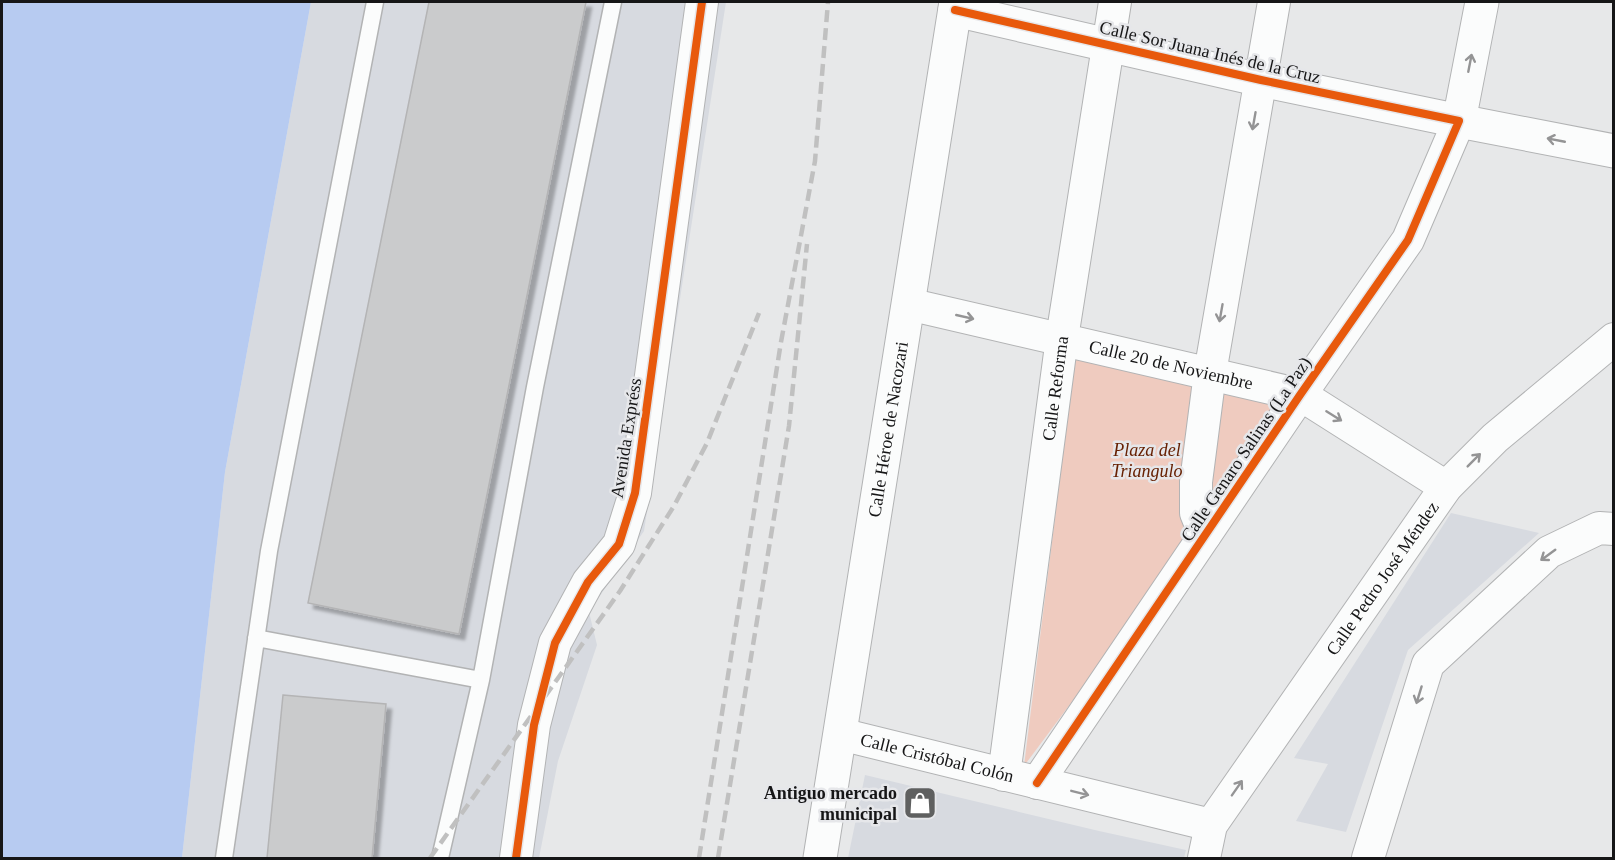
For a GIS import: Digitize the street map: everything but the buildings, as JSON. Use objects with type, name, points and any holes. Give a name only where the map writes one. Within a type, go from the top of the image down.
[{"type":"street","name":"Avenida Expréss","points":[[516,858],[534,725],[555,643],[588,582],[619,544],[635,493],[702,2]]},
{"type":"street","name":"Calle Reforma","points":[[1004,775],[1062,338],[1115,2]]},
{"type":"street","points":[[1205,535],[1196,513],[1196,482],[1210,373],[1274,2]]},
{"type":"street","name":"Calle Genaro Salinas (La Paz)","points":[[1037,783],[1300,394],[1408,240],[1459,121],[1482,2]]},
{"type":"street","name":"Calle Sor Juana Inés de la Cruz","points":[[956,6],[1108,45],[1261,80],[1614,151]]},
{"type":"street","name":"Calle Héroe de Nacozari","points":[[820,858],[956,6]]},
{"type":"street","name":"Calle 20 de Noviembre","points":[[908,304],[1300,394],[1446,487]]},
{"type":"street","name":"Calle Pedro José Méndez","points":[[1204,858],[1211,825],[1446,487],[1495,438],[1614,339]]},
{"type":"street","points":[[1368,858],[1428,664],[1549,552],[1606,528]]},
{"type":"street","name":"Calle Cristóbal Colón","points":[[840,734],[1211,825]]},
{"type":"lane","points":[[224,858],[269,550],[375,2]]},
{"type":"lane","points":[[440,858],[481,680],[535,387],[613,2]]},
{"type":"lane","points":[[256,638],[481,680]]},
{"type":"shaded area","points":[[311,2],[726,2],[644,531],[589,612],[597,645],[558,761],[539,858],[182,858],[225,472]]},
{"type":"shaded area","points":[[1451,513],[1539,533],[1408,650],[1346,832],[1296,821],[1328,764],[1294,758]]},
{"type":"shaded area","name":"Antiguo mercado municipal","points":[[865,775],[1186,850],[1184,858],[848,858]]},
{"type":"green space","name":"Plaza del Triangulo","points":[[1075,357],[1294,404],[1024,766]]},
{"type":"water","points":[[2,2],[311,2],[225,472],[182,858],[2,858]]},
{"type":"railway","points":[[699,858],[781,342],[815,161],[828,2]]},
{"type":"railway","points":[[718,858],[789,426],[807,244]]},
{"type":"railway","points":[[430,858],[620,591],[674,506],[707,443],[759,313]]},
{"type":"cycle path","points":[[516,858],[534,725],[555,643],[588,582],[619,544],[635,493],[702,2]]},
{"type":"cycle path","points":[[955,10],[1261,80],[1459,121],[1408,240],[1037,783]]},
{"type":"place","name":"Antiguo mercado municipal","points":[[920,803]]}]
